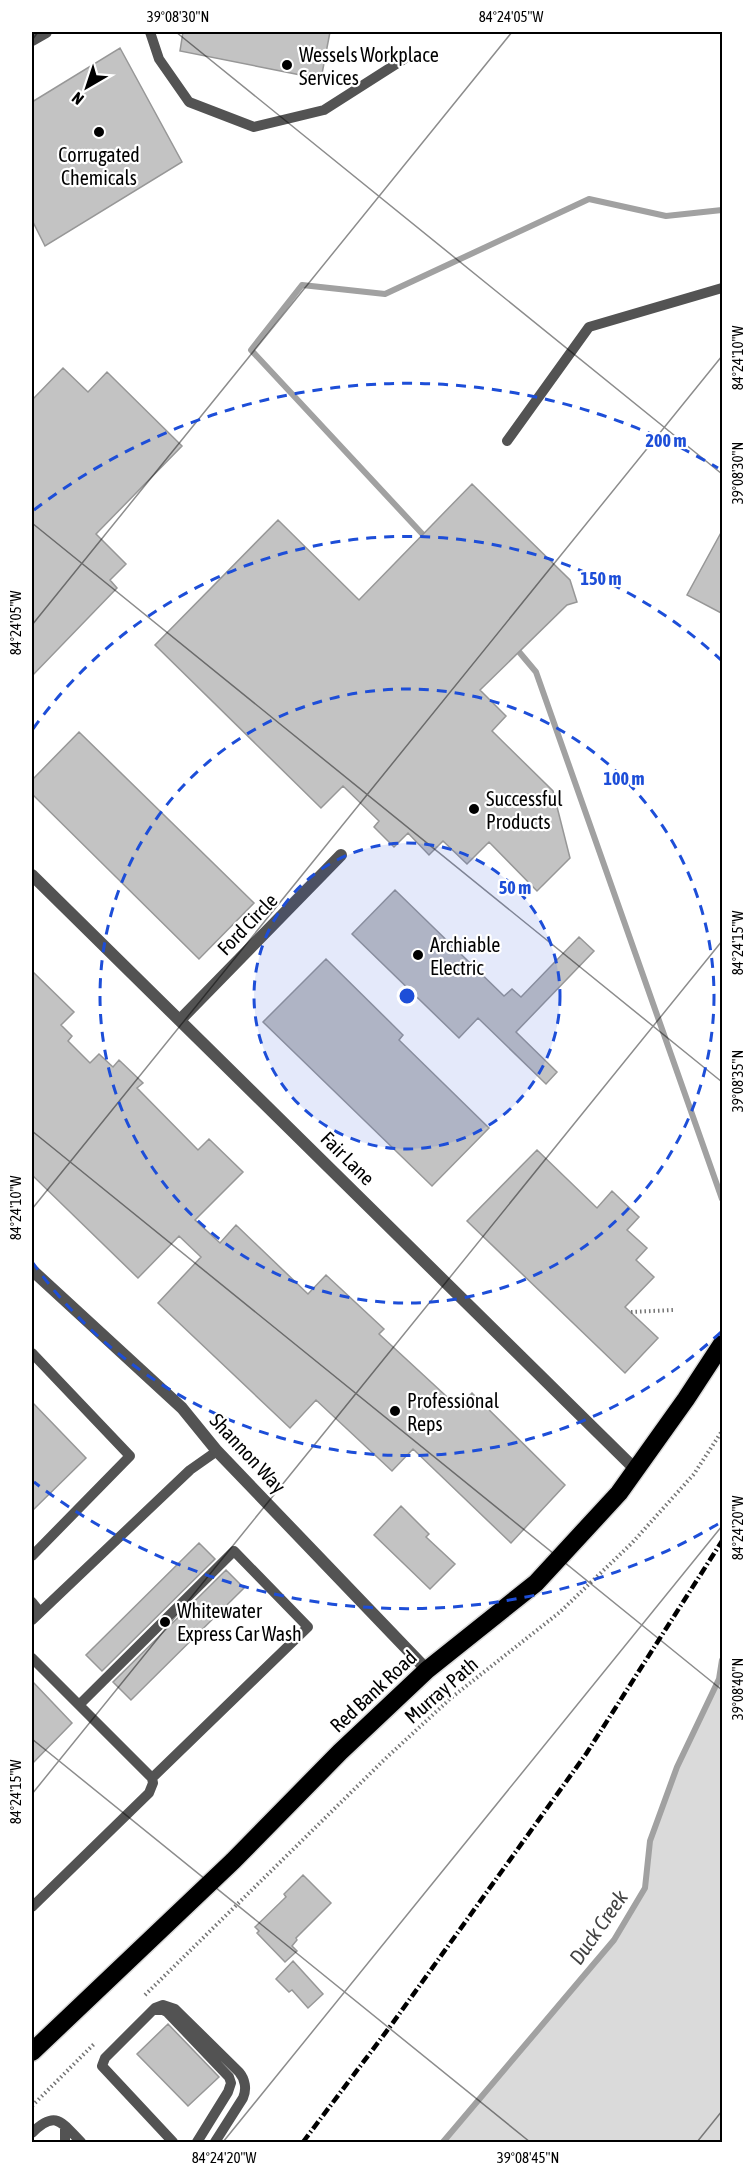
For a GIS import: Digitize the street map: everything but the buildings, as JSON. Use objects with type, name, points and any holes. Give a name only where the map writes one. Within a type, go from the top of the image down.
[{"type":"highway","name":"Red Bank Road","points":[[32,2052],[233,1861],[340,1752],[427,1670],[536,1582],[617,1494],[723,1344]]},
{"type":"street","points":[[32,40],[46,32]]},
{"type":"street","name":"Ford Circle","points":[[180,1020],[341,855]]},
{"type":"street","name":"Fair Lane","points":[[32,875],[635,1469]]},
{"type":"street","name":"Shannon Way","points":[[32,1270],[182,1408],[217,1451],[427,1670]]},
{"type":"lane","points":[[150,32],[159,59],[189,102],[254,127],[324,110],[404,58]]},
{"type":"lane","points":[[507,441],[589,327],[723,288]]},
{"type":"lane","points":[[32,1353],[130,1456],[32,1556]]},
{"type":"lane","points":[[32,1620],[190,1470],[217,1451]]},
{"type":"lane","points":[[79,1705],[234,1551],[308,1627],[152,1778]]},
{"type":"lane","points":[[32,1602],[40,1612]]},
{"type":"lane","points":[[32,1658],[152,1778],[153,1785],[149,1793],[32,1907]]},
{"type":"lane","points":[[173,2142],[102,2066],[105,2058],[152,2011],[163,2005],[176,2009],[242,2075],[245,2094],[215,2142]]},
{"type":"lane","points":[[152,2011],[160,2009],[167,2012],[229,2077],[231,2083],[228,2092],[196,2142]]},
{"type":"lane","points":[[32,2133],[47,2120],[58,2122],[81,2142]]},
{"type":"lane","points":[[65,2127],[65,2142]]},
{"type":"path","points":[[631,1312],[673,1310]]},
{"type":"path","name":"Murray Path","points":[[173,1967],[451,1698],[560,1612],[632,1543],[694,1474],[723,1431]]},
{"type":"shaded area","points":[[722,1660],[722,2142],[443,2142],[614,1940],[645,1888],[650,1841],[677,1767],[719,1679]]},
{"type":"waterway","points":[[427,539],[251,350],[302,285],[385,294],[589,199],[666,216],[722,210]]},
{"type":"waterway","points":[[515,647],[536,672],[722,1199]]},
{"type":"waterway","name":"Duck Creek","points":[[443,2142],[614,1940],[645,1888],[650,1841],[677,1767],[719,1679],[722,1660]]},
{"type":"railway","points":[[303,2142],[392,2024],[586,1754],[722,1541]]},
{"type":"place","name":"Wessels Workplace Services","points":[[287,65]]},
{"type":"place","name":"Corrugated Chemicals","points":[[99,132]]},
{"type":"place","name":"Successful Products","points":[[474,809]]},
{"type":"place","name":"Archiable Electric","points":[[418,955]]},
{"type":"place","name":"Professional Reps","points":[[395,1411]]},
{"type":"place","name":"Whitewater Express Car Wash","points":[[165,1622]]}]
